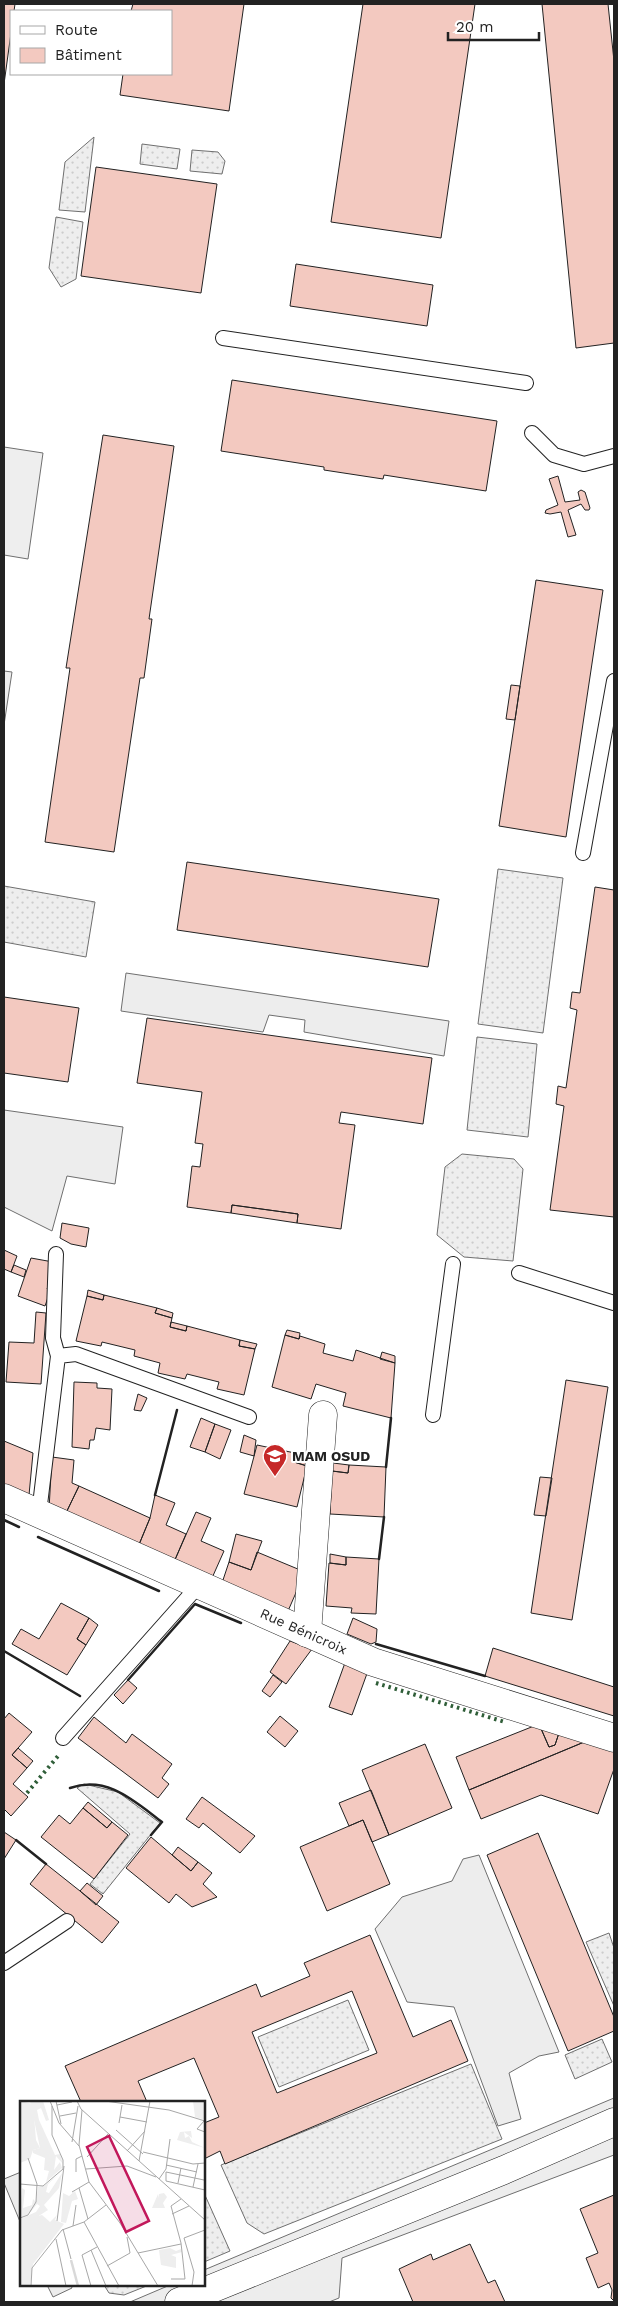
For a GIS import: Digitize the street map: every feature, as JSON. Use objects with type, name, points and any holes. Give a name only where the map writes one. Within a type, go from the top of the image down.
[{"type":"street","points":[[307,1633],[323,1415]]},
{"type":"street","name":"Rue Bénicroix","points":[[4,1498],[372,1662],[614,1738]]},
{"type":"street","points":[[179,2302],[504,2170],[614,2122]]},
{"type":"lane","points":[[223,338],[526,383]]},
{"type":"lane","points":[[532,433],[554,455],[584,464],[614,456]]},
{"type":"lane","points":[[583,853],[614,681]]},
{"type":"lane","points":[[39,1513],[58,1356],[53,1338],[56,1254]]},
{"type":"lane","points":[[433,1415],[453,1264]]},
{"type":"lane","points":[[520,1273],[614,1303]]},
{"type":"lane","points":[[58,1356],[76,1354],[249,1417]]},
{"type":"lane","points":[[63,1738],[199,1584]]},
{"type":"lane","points":[[4,1963],[67,1921]]},
{"type":"shaded area","points":[[94,137],[85,212],[59,210],[65,162]]},
{"type":"shaded area","points":[[142,144],[180,149],[177,169],[140,164]]},
{"type":"shaded area","points":[[192,150],[218,152],[225,161],[222,174],[190,171]]},
{"type":"shaded area","points":[[56,217],[83,222],[76,279],[61,287],[49,268]]},
{"type":"shaded area","points":[[4,447],[43,453],[28,559],[4,555]]},
{"type":"shaded area","points":[[4,671],[12,672],[4,725]]},
{"type":"shaded area","points":[[498,869],[563,878],[543,1033],[478,1024]]},
{"type":"shaded area","points":[[4,886],[95,902],[86,957],[4,942]]},
{"type":"shaded area","points":[[126,973],[449,1021],[444,1056],[304,1032],[305,1020],[269,1015],[263,1032],[121,1011]]},
{"type":"shaded area","points":[[477,1037],[537,1044],[528,1137],[467,1130]]},
{"type":"shaded area","points":[[4,1110],[123,1127],[115,1184],[67,1176],[52,1231],[4,1207]]},
{"type":"shaded area","points":[[462,1154],[514,1159],[523,1169],[513,1261],[464,1257],[437,1235],[445,1167]]},
{"type":"shaded area","points":[[84,1784],[118,1792],[160,1823],[103,1894],[90,1884],[130,1834],[77,1788]]},
{"type":"shaded area","points":[[479,1855],[559,2052],[539,2056],[509,2073],[521,2119],[498,2126],[454,2007],[407,2002],[375,1929],[402,1897],[452,1881],[463,1859]]},
{"type":"shaded area","points":[[609,1933],[614,1948],[614,2006],[586,1942]]},
{"type":"shaded area","points":[[348,2000],[369,2050],[279,2087],[258,2037]]},
{"type":"shaded area","points":[[602,2039],[612,2062],[575,2079],[565,2055]]},
{"type":"shaded area","points":[[471,2064],[502,2139],[264,2234],[247,2223],[221,2165]]},
{"type":"shaded area","points":[[614,2098],[614,2155],[342,2258],[339,2298],[329,2302],[130,2302],[168,2286],[205,2286],[205,2270]]},
{"type":"shaded area","points":[[20,2172],[20,2222],[4,2183],[4,2179]]},
{"type":"shaded area","points":[[205,2195],[230,2251],[205,2262]]},
{"type":"shaded area","points":[[48,2286],[71,2286],[72,2288],[53,2297]]},
{"type":"shaded area","points":[[105,2286],[146,2286],[124,2295],[109,2293]]},
{"type":"building","points":[[4,4],[15,4],[14,10],[10,10],[10,40],[4,84]]},
{"type":"building","points":[[133,4],[244,4],[229,111],[120,95],[123,75],[172,75],[172,10],[131,10]]},
{"type":"building","points":[[363,4],[475,4],[441,238],[331,222]]},
{"type":"building","points":[[542,4],[608,4],[614,61],[614,343],[576,348]]},
{"type":"building","points":[[96,167],[217,184],[201,293],[81,276]]},
{"type":"building","points":[[296,264],[433,285],[427,326],[290,306]]},
{"type":"building","points":[[232,380],[497,421],[486,491],[384,475],[383,479],[324,470],[324,467],[221,451]]},
{"type":"building","points":[[103,435],[174,446],[149,619],[152,619],[144,678],[140,678],[114,852],[45,842],[70,668],[66,668]]},
{"type":"building","points":[[558,476],[565,502],[580,500],[578,492],[581,490],[585,492],[590,508],[585,510],[581,504],[568,510],[576,535],[568,537],[561,512],[545,513],[546,510],[558,505],[549,479]]},
{"type":"building","points":[[536,580],[603,590],[566,837],[499,826]]},
{"type":"building","points":[[511,685],[520,686],[515,720],[506,719]]},
{"type":"building","points":[[187,862],[439,899],[428,967],[177,930]]},
{"type":"building","points":[[595,887],[614,890],[614,1217],[550,1210],[564,1106],[556,1104],[558,1086],[566,1088],[577,1010],[570,1008],[572,992],[580,993]]},
{"type":"building","points":[[4,997],[79,1008],[68,1082],[4,1073]]},
{"type":"building","points":[[147,1018],[432,1058],[423,1124],[341,1112],[339,1123],[355,1125],[341,1229],[297,1223],[298,1214],[232,1205],[231,1213],[187,1207],[192,1166],[200,1167],[203,1144],[195,1143],[202,1092],[137,1083]]},
{"type":"building","points":[[232,1205],[298,1214],[297,1223],[231,1213]]},
{"type":"building","points":[[62,1223],[89,1228],[86,1247],[71,1244],[60,1238]]},
{"type":"building","points":[[4,1250],[17,1256],[11,1272],[4,1269]]},
{"type":"building","points":[[31,1258],[53,1262],[52,1277],[47,1289],[50,1292],[45,1306],[18,1296]]},
{"type":"building","points":[[14,1265],[26,1270],[24,1277],[11,1272]]},
{"type":"building","points":[[88,1290],[104,1295],[103,1300],[87,1296]]},
{"type":"building","points":[[104,1295],[157,1308],[155,1313],[172,1318],[170,1327],[186,1331],[187,1326],[240,1340],[239,1346],[255,1349],[244,1395],[217,1389],[219,1382],[187,1374],[185,1379],[158,1373],[160,1363],[134,1356],[135,1350],[102,1342],[101,1346],[76,1341],[87,1296],[103,1300]]},
{"type":"building","points":[[157,1308],[173,1313],[172,1318],[155,1313]]},
{"type":"building","points":[[36,1312],[46,1313],[41,1384],[6,1382],[9,1342],[34,1343]]},
{"type":"building","points":[[171,1322],[187,1326],[186,1331],[170,1327]]},
{"type":"building","points":[[287,1330],[300,1333],[299,1339],[285,1335]]},
{"type":"building","points":[[285,1335],[299,1339],[300,1336],[325,1344],[323,1353],[353,1361],[356,1350],[395,1363],[391,1418],[343,1406],[346,1393],[316,1384],[311,1399],[272,1387]]},
{"type":"building","points":[[240,1340],[257,1344],[255,1349],[239,1346]]},
{"type":"building","points":[[382,1352],[395,1356],[395,1363],[380,1359]]},
{"type":"building","points":[[566,1380],[608,1387],[572,1620],[531,1613]]},
{"type":"building","points":[[74,1382],[97,1383],[97,1388],[112,1389],[110,1430],[96,1428],[94,1440],[90,1440],[89,1449],[72,1447]]},
{"type":"building","points":[[138,1394],[147,1398],[141,1411],[134,1410]]},
{"type":"building","points":[[201,1418],[215,1424],[205,1452],[190,1447]]},
{"type":"building","points":[[215,1424],[231,1430],[220,1459],[205,1452]]},
{"type":"building","points":[[244,1435],[256,1440],[254,1456],[240,1452]]},
{"type":"building","points":[[4,1441],[33,1453],[29,1495],[4,1484]]},
{"type":"building","points":[[257,1445],[295,1453],[294,1462],[307,1466],[297,1507],[244,1494]]},
{"type":"building","points":[[295,1453],[309,1458],[307,1466],[294,1462]]},
{"type":"building","points":[[52,1457],[74,1460],[72,1483],[79,1486],[65,1515],[49,1509]]},
{"type":"building","points":[[333,1463],[349,1465],[348,1473],[332,1471]]},
{"type":"building","points":[[349,1465],[386,1467],[384,1517],[330,1514],[332,1471],[348,1473]]},
{"type":"building","points":[[540,1477],[552,1478],[546,1516],[534,1515]]},
{"type":"building","points":[[79,1486],[150,1518],[138,1547],[65,1515]]},
{"type":"building","points":[[155,1495],[175,1503],[166,1525],[186,1534],[174,1562],[138,1547],[150,1518]]},
{"type":"building","points":[[196,1512],[211,1518],[201,1541],[224,1551],[212,1578],[174,1562]]},
{"type":"building","points":[[236,1534],[262,1541],[251,1570],[229,1562]]},
{"type":"building","points":[[257,1552],[305,1572],[288,1611],[222,1583],[229,1562],[251,1570]]},
{"type":"building","points":[[330,1554],[346,1557],[346,1565],[330,1563]]},
{"type":"building","points":[[346,1557],[379,1559],[376,1614],[351,1613],[352,1608],[326,1606],[329,1563],[346,1565]]},
{"type":"building","points":[[61,1603],[89,1618],[77,1639],[86,1645],[67,1675],[12,1644],[21,1629],[39,1639]]},
{"type":"building","points":[[89,1618],[98,1625],[86,1645],[77,1639]]},
{"type":"building","points":[[353,1618],[377,1629],[376,1642],[371,1644],[347,1634]]},
{"type":"building","points":[[290,1641],[312,1649],[286,1684],[270,1672]]},
{"type":"building","points":[[493,1648],[614,1687],[614,1716],[485,1676]]},
{"type":"building","points":[[346,1660],[369,1668],[352,1715],[329,1707]]},
{"type":"building","points":[[273,1675],[282,1682],[270,1697],[262,1691]]},
{"type":"building","points":[[128,1680],[137,1688],[123,1704],[114,1695]]},
{"type":"building","points":[[9,1713],[32,1732],[12,1755],[27,1768],[13,1784],[28,1797],[11,1816],[4,1809],[4,1719]]},
{"type":"building","points":[[280,1716],[298,1731],[285,1747],[267,1732]]},
{"type":"building","points":[[94,1717],[126,1743],[132,1734],[172,1764],[162,1778],[169,1784],[158,1798],[78,1738]]},
{"type":"building","points":[[539,1724],[560,1730],[555,1745],[549,1747]]},
{"type":"building","points":[[539,1724],[549,1747],[555,1745],[560,1730],[589,1740],[469,1790],[456,1757]]},
{"type":"building","points":[[589,1740],[614,1748],[614,1769],[598,1814],[541,1795],[481,1819],[469,1790]]},
{"type":"building","points":[[425,1744],[452,1808],[389,1835],[362,1770]]},
{"type":"building","points":[[18,1748],[33,1761],[27,1768],[12,1755]]},
{"type":"building","points":[[371,1790],[389,1835],[372,1842],[363,1820],[349,1826],[339,1803]]},
{"type":"building","points":[[202,1797],[255,1836],[240,1853],[203,1823],[199,1828],[186,1819]]},
{"type":"building","points":[[88,1802],[112,1822],[107,1828],[83,1808]]},
{"type":"building","points":[[83,1808],[107,1828],[112,1822],[128,1835],[94,1879],[41,1837],[59,1815],[70,1824]]},
{"type":"building","points":[[363,1820],[390,1884],[327,1911],[300,1847]]},
{"type":"building","points":[[4,1832],[16,1840],[4,1859]]},
{"type":"building","points":[[538,1833],[614,2017],[614,2031],[568,2051],[487,1855]]},
{"type":"building","points":[[151,1837],[191,1871],[198,1862],[212,1873],[203,1884],[217,1897],[192,1907],[176,1894],[169,1903],[126,1868]]},
{"type":"building","points":[[178,1847],[198,1862],[191,1871],[172,1855]]},
{"type":"building","points":[[46,1864],[119,1922],[102,1943],[30,1884]]},
{"type":"building","points":[[87,1883],[103,1896],[96,1905],[80,1891]]},
{"type":"building","points":[[370,1935],[413,2037],[451,2020],[468,2061],[225,2164],[220,2151],[205,2158],[205,2123],[219,2117],[194,2058],[138,2081],[147,2101],[81,2101],[65,2066],[256,1984],[261,1997],[310,1976],[304,1963]],"holes":[[[352,1991],[377,2053],[277,2093],[252,2032]]]},
{"type":"building","points":[[614,2195],[614,2301],[611,2298],[612,2290],[609,2283],[598,2288],[586,2258],[598,2253],[580,2209]]},
{"type":"building","points":[[470,2244],[488,2283],[495,2280],[505,2302],[413,2302],[399,2269],[431,2254],[433,2260]]},
{"type":"hedge","points":[[376,1683],[505,1722]]},
{"type":"hedge","points":[[27,1793],[58,1756]]},
{"type":"wall","points":[[155,1495],[177,1410]]},
{"type":"wall","points":[[386,1467],[391,1418]]},
{"type":"wall","points":[[379,1559],[384,1517]]},
{"type":"wall","points":[[4,1520],[19,1527]]},
{"type":"wall","points":[[38,1537],[159,1591]]},
{"type":"wall","points":[[128,1680],[195,1604],[241,1623]]},
{"type":"wall","points":[[376,1644],[485,1676]]},
{"type":"wall","points":[[4,1651],[80,1696]]},
{"type":"wall","points":[[70,1788],[96,1785],[119,1792],[162,1822],[151,1835]]},
{"type":"wall","points":[[16,1840],[46,1864]]},
{"type":"place","name":"MAM OSUD","points":[[275,1477]]}]
